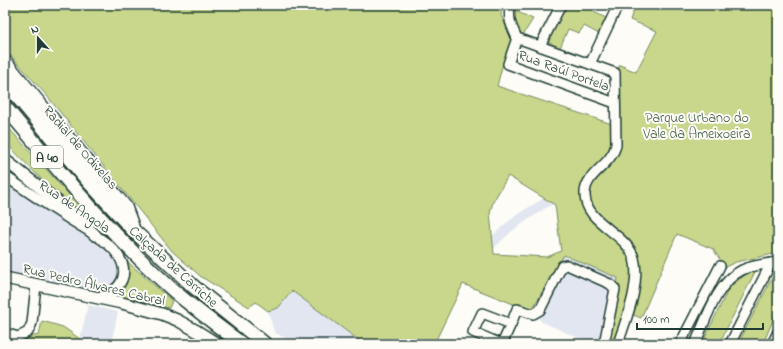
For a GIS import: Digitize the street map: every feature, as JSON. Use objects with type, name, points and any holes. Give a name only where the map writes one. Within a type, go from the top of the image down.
[{"type":"highway","points":[[5,62],[125,207],[134,231]]},
{"type":"highway","name":"Radial de Odivelas","points":[[7,84],[93,186],[134,231]]},
{"type":"highway","name":"Calçada de Carriche","points":[[5,108],[120,239],[171,289],[242,344]]},
{"type":"highway","name":"Calçada de Carriche","points":[[134,231],[194,286],[266,344]]},
{"type":"main road","points":[[5,160],[72,213],[95,236]]},
{"type":"main road","name":"Rua Pedro Álvares Cabral","points":[[5,278],[122,303],[170,317],[217,344]]},
{"type":"street","points":[[510,5],[508,14],[509,21],[517,38],[615,73],[616,145],[614,153],[590,178],[586,185],[585,193],[586,202],[596,219],[620,240],[634,258],[635,280],[633,293],[618,344]]},
{"type":"street","points":[[540,46],[561,5]]},
{"type":"street","points":[[590,64],[618,5]]},
{"type":"street","name":"Rua Raúl Portela","points":[[517,38],[508,64],[615,103]]},
{"type":"street","name":"Rua de Angola","points":[[5,176],[114,249],[121,259],[124,268],[124,275],[118,288],[113,292],[95,298]]},
{"type":"street","points":[[695,344],[720,291],[726,282],[734,275],[747,268],[774,262]]},
{"type":"street","points":[[730,344],[774,262]]},
{"type":"street","points":[[511,324],[482,313],[473,332],[502,344],[511,324],[517,309],[533,314],[540,310],[562,266],[567,265],[610,284],[615,289],[604,344]]},
{"type":"street","points":[[680,344],[720,266]]},
{"type":"street","points":[[5,333],[18,337],[28,332],[32,323],[36,285]]},
{"type":"street","points":[[772,344],[778,332]]},
{"type":"shaded area","points":[[8,183],[100,242],[128,262],[129,273],[127,281],[119,297],[91,292],[5,271],[5,186]]},
{"type":"shaded area","points":[[559,189],[564,198],[544,209],[512,231],[489,253],[459,291],[408,344],[482,246],[505,224],[521,212]]},
{"type":"shaded area","points":[[563,255],[618,278],[608,343],[585,341],[542,322],[531,311]]},
{"type":"shaded area","points":[[292,291],[364,344],[295,344],[274,332],[268,311],[278,308]]},
{"type":"shaded area","points":[[88,305],[118,312],[111,344],[91,344],[80,339]]},
{"type":"green space","points":[[5,5],[502,5],[501,15],[512,41],[502,67],[497,86],[612,124],[612,147],[586,178],[584,205],[621,243],[630,258],[631,283],[625,310],[614,344],[608,343],[618,278],[564,255],[531,311],[463,284],[434,344],[364,344],[292,291],[278,308],[268,311],[256,302],[249,307],[200,276],[172,251],[47,96],[5,49]],"holes":[[[508,176],[555,205],[561,251],[547,257],[494,254],[490,213],[493,202]]]},
{"type":"green space","points":[[565,5],[580,5],[606,18],[599,34],[584,26],[579,33],[568,29],[560,48],[547,41]]},
{"type":"green space","name":"Parque Urbano do Vale da Ameixoeira","points":[[635,5],[778,5],[778,253],[736,262],[725,267],[713,249],[677,234],[641,318],[631,314],[638,255],[590,210],[586,185],[612,158],[615,73],[620,65],[636,72],[657,31],[630,20]]},
{"type":"green space","points":[[511,9],[533,19],[523,35],[516,27]]},
{"type":"green space","points":[[5,124],[91,219],[87,221],[54,192],[5,142]]},
{"type":"green space","points":[[128,262],[172,301],[169,308],[119,297],[127,277]]},
{"type":"green space","points":[[778,269],[778,308],[763,344],[738,344],[775,272]]},
{"type":"green space","points":[[751,271],[755,272],[719,344],[702,344],[728,290],[734,283]]},
{"type":"green space","points":[[42,321],[63,327],[80,339],[91,344],[5,344],[5,340],[19,342],[39,335]]}]
